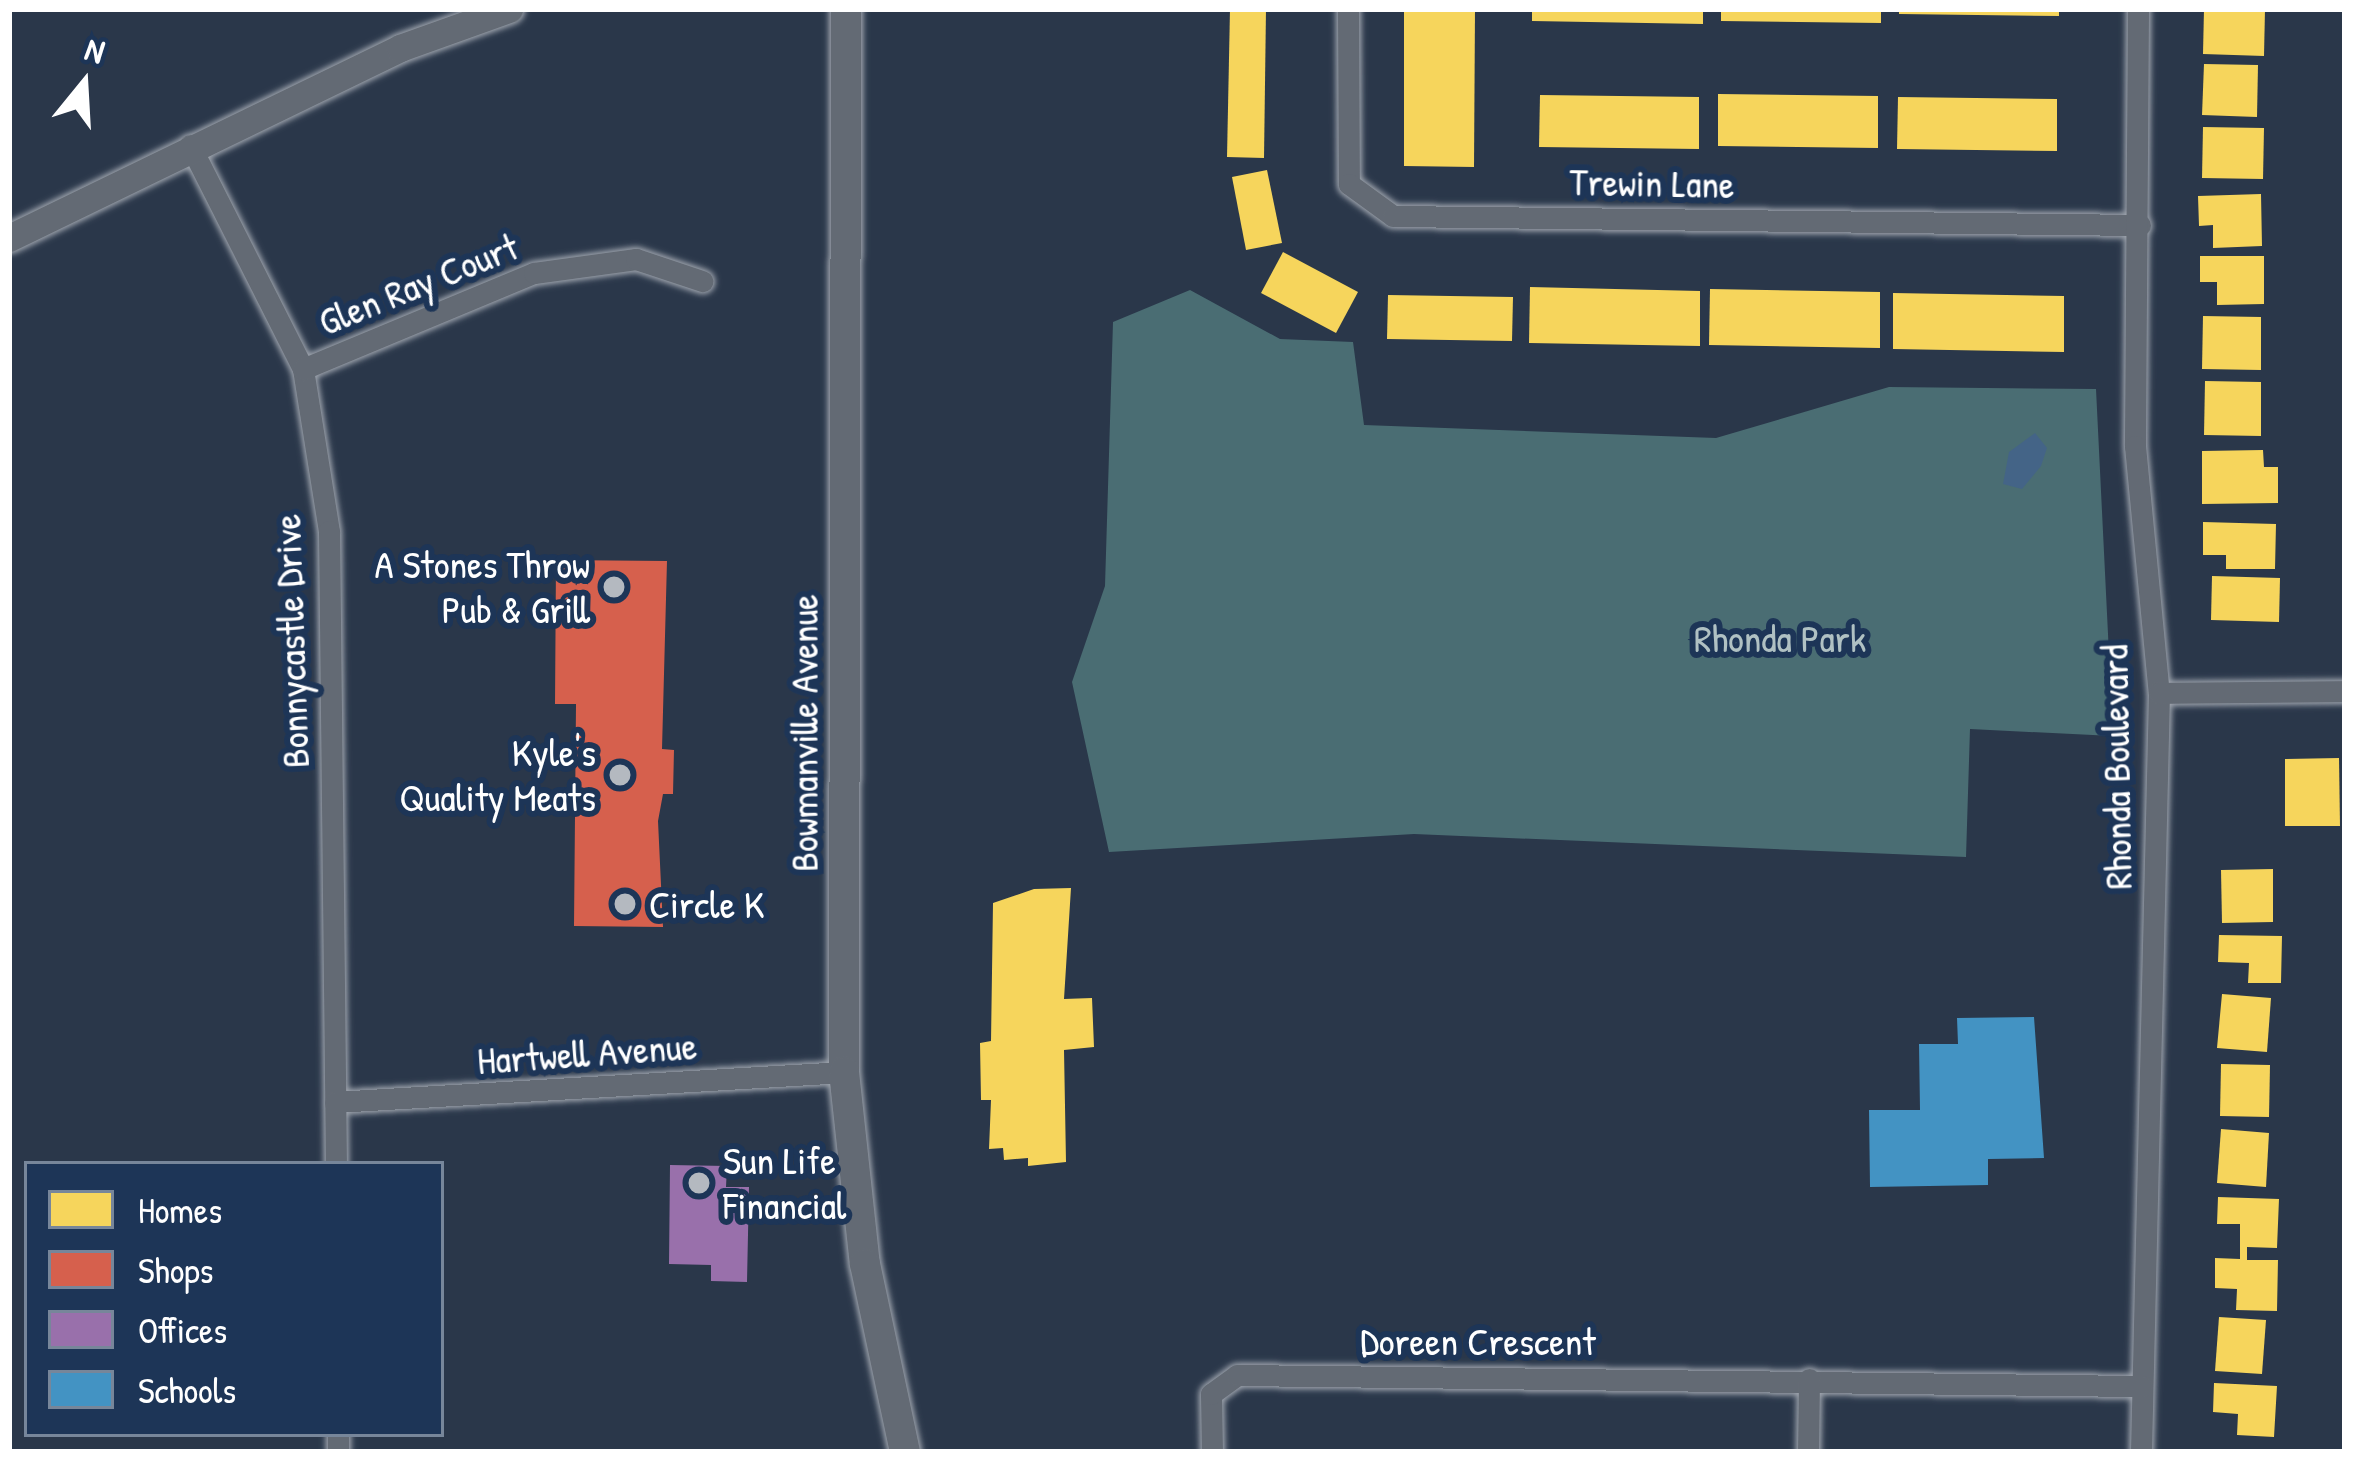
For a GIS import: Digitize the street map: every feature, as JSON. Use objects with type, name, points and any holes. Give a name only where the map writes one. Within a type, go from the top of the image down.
[{"type":"main road","name":"Bowmanville Avenue","points":[[846,9],[844,1072],[862,1241],[904,1452]]},
{"type":"street","points":[[9,238],[190,145],[400,48],[509,9]]},
{"type":"street","name":"Trewin Lane","points":[[1348,9],[1349,184],[1393,216],[2140,225]]},
{"type":"street","name":"Rhonda Boulevard","points":[[2138,9],[2135,446],[2158,693],[2141,1452]]},
{"type":"street","name":"Bonnycastle Drive","points":[[190,145],[303,369],[328,531],[335,1161]]},
{"type":"street","name":"Glen Ray Court","points":[[303,369],[534,273],[636,259],[702,281]]},
{"type":"street","points":[[2158,693],[2345,691]]},
{"type":"street","name":"Hartwell Avenue","points":[[335,1102],[844,1072]]},
{"type":"street","name":"Doreen Crescent","points":[[1212,1452],[1211,1394],[1237,1375],[2142,1386]]},
{"type":"street","points":[[1808,1452],[1809,1379]]},
{"type":"green space","name":"Rhonda Park","points":[[1190,290],[1280,339],[1353,342],[1364,425],[1716,438],[1889,387],[2096,389],[2113,736],[1970,729],[1966,857],[1414,834],[1109,852],[1072,682],[1105,586],[1113,322]]},
{"type":"water","points":[[2035,433],[2047,448],[2041,466],[2022,489],[2003,484],[2009,452]]},
{"type":"building: Homes","points":[[1230,9],[1266,9],[1264,158],[1227,157]]},
{"type":"building: Homes","points":[[1404,9],[1475,9],[1474,167],[1404,166]]},
{"type":"building: Homes","points":[[1532,9],[1703,9],[1703,24],[1532,21]]},
{"type":"building: Homes","points":[[1721,9],[1881,9],[1881,23],[1721,21]]},
{"type":"building: Homes","points":[[1899,9],[2059,9],[2059,16],[1899,14]]},
{"type":"building: Homes","points":[[2204,9],[2265,9],[2264,56],[2203,54]]},
{"type":"building: Homes","points":[[2204,64],[2258,65],[2257,117],[2202,115]]},
{"type":"building: Homes","points":[[1718,94],[1878,96],[1878,148],[1718,146]]},
{"type":"building: Homes","points":[[1540,95],[1699,97],[1699,149],[1539,147]]},
{"type":"building: Homes","points":[[1898,97],[2057,99],[2057,151],[1897,149]]},
{"type":"building: Homes","points":[[2203,127],[2264,128],[2263,179],[2202,178]]},
{"type":"building: Homes","points":[[1267,170],[1282,243],[1246,250],[1232,177]]},
{"type":"building: Homes","points":[[2261,194],[2262,246],[2213,248],[2213,225],[2199,226],[2198,196]]},
{"type":"building: Homes","points":[[1283,252],[1358,292],[1336,333],[1261,293]]},
{"type":"building: Homes","points":[[2200,256],[2264,256],[2264,304],[2217,305],[2217,282],[2200,282]]},
{"type":"building: Homes","points":[[1530,287],[1700,291],[1700,346],[1529,343]]},
{"type":"building: Homes","points":[[1710,289],[1880,292],[1880,348],[1709,345]]},
{"type":"building: Homes","points":[[1893,293],[2064,296],[2064,352],[1893,349]]},
{"type":"building: Homes","points":[[1388,295],[1513,297],[1512,341],[1387,339]]},
{"type":"building: Homes","points":[[2203,316],[2261,317],[2261,370],[2202,369]]},
{"type":"building: Homes","points":[[2205,381],[2261,382],[2261,436],[2204,435]]},
{"type":"building: Homes","points":[[2263,450],[2264,467],[2278,467],[2278,503],[2202,504],[2202,451]]},
{"type":"building: Homes","points":[[2203,522],[2276,524],[2275,569],[2226,569],[2226,555],[2203,555]]},
{"type":"building: Homes","points":[[2212,576],[2280,578],[2279,622],[2211,620]]},
{"type":"building: Homes","points":[[2339,758],[2340,826],[2285,826],[2285,759]]},
{"type":"building: Homes","points":[[2273,869],[2273,922],[2222,923],[2221,870]]},
{"type":"building: Homes","points":[[1071,888],[1064,999],[1092,998],[1094,1047],[1064,1050],[1066,1162],[1028,1166],[1028,1158],[1004,1160],[1003,1148],[989,1149],[991,1100],[981,1100],[980,1043],[991,1041],[993,903],[1034,889]]},
{"type":"building: Homes","points":[[2219,935],[2282,936],[2281,983],[2248,983],[2249,963],[2218,962]]},
{"type":"building: Homes","points":[[2222,994],[2271,998],[2267,1052],[2217,1048]]},
{"type":"building: Homes","points":[[2221,1064],[2270,1065],[2269,1117],[2220,1116]]},
{"type":"building: Homes","points":[[2221,1129],[2269,1133],[2266,1187],[2217,1183]]},
{"type":"building: Homes","points":[[2218,1197],[2279,1199],[2277,1248],[2247,1247],[2247,1260],[2278,1260],[2277,1311],[2236,1310],[2237,1289],[2215,1288],[2215,1258],[2240,1259],[2240,1224],[2217,1224]]},
{"type":"building: Homes","points":[[2219,1317],[2266,1320],[2262,1374],[2215,1371]]},
{"type":"building: Homes","points":[[2214,1383],[2277,1386],[2274,1437],[2237,1435],[2238,1414],[2213,1412]]},
{"type":"building: Shops","points":[[556,560],[667,561],[662,749],[674,750],[673,794],[663,794],[658,821],[663,927],[574,926],[576,704],[555,704]]},
{"type":"building: Offices","points":[[670,1165],[727,1166],[726,1187],[749,1187],[747,1282],[711,1281],[711,1265],[669,1264]]},
{"type":"building: Schools","points":[[2034,1017],[2044,1158],[1988,1159],[1988,1185],[1870,1187],[1869,1110],[1920,1110],[1919,1044],[1958,1044],[1957,1018]]},
{"type":"place","name":"A Stones Throw Pub & Grill","points":[[614,587]]},
{"type":"place","name":"Kyle's Quality Meats","points":[[620,775]]},
{"type":"place","name":"Circle K","points":[[625,904]]},
{"type":"place","name":"Sun Life Financial","points":[[699,1183]]}]
